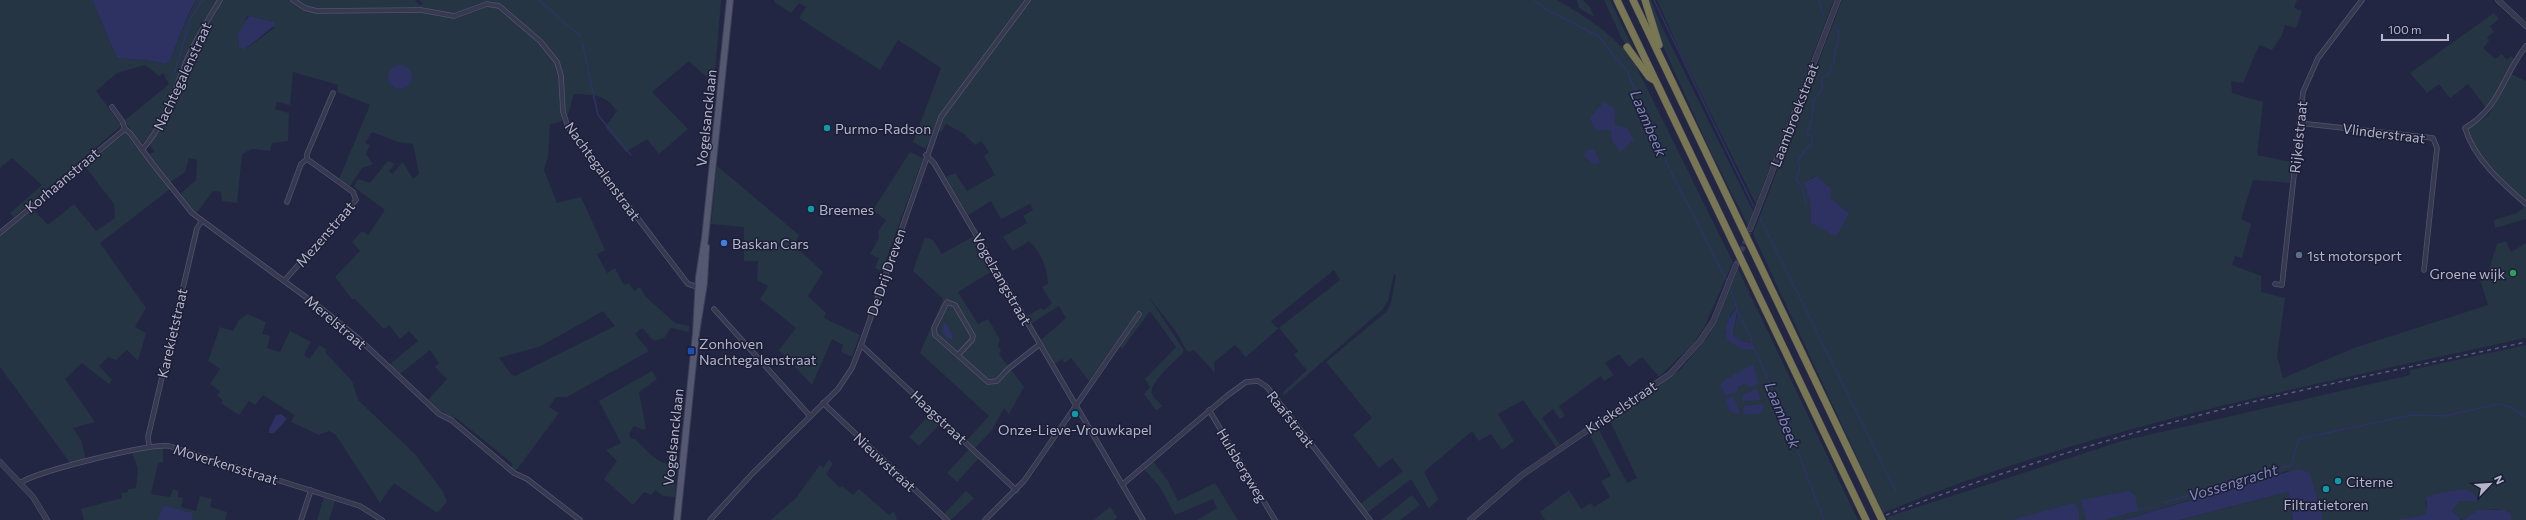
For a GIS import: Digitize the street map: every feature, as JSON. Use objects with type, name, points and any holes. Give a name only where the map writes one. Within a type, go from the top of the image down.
[{"type":"highway","points":[[1617,0],[1866,520]]},
{"type":"highway","points":[[1633,0],[1882,520]]},
{"type":"highway","points":[[1645,0],[1650,20],[1666,60],[1665,68]]},
{"type":"highway","points":[[1627,47],[1649,77],[1656,82]]},
{"type":"main road","name":"Vogelsancklaan","points":[[677,520],[730,0]]},
{"type":"street","name":"Nachtegalenstraat","points":[[142,150],[160,127],[172,105],[189,57],[220,0]]},
{"type":"street","name":"Nachtegalenstraat","points":[[294,0],[305,8],[317,10],[421,10],[454,16],[493,3],[518,21],[552,54],[560,70],[562,112],[568,127],[688,284],[700,288]]},
{"type":"street","name":"De Drij Dreven","points":[[710,520],[752,474],[846,380],[861,345],[926,155],[943,112],[1028,0]]},
{"type":"street","name":"Laambroekstraat","points":[[1750,229],[1838,0]]},
{"type":"street","name":"Rijkelstraat","points":[[2275,284],[2282,285],[2303,92],[2312,69],[2344,22],[2362,0]]},
{"type":"street","points":[[2498,0],[2526,26]]},
{"type":"street","points":[[2526,46],[2517,57],[2486,113],[2465,128],[2478,153],[2502,183],[2526,204]]},
{"type":"street","points":[[287,202],[301,164],[307,159],[307,154],[333,93]]},
{"type":"street","name":"Merelstraat","points":[[112,107],[122,121],[125,129],[130,132],[180,200],[202,221],[284,281],[359,339],[439,414],[451,420],[514,473],[526,479],[580,520]]},
{"type":"street","name":"Vlinderstraat","points":[[2299,123],[2433,138],[2438,148],[2424,270]]},
{"type":"street","name":"Korhaanstraat","points":[[0,233],[125,129]]},
{"type":"street","name":"Vogelzangstraat","points":[[926,155],[934,162],[1144,520]]},
{"type":"street","name":"Mezenstraat","points":[[284,281],[356,200],[353,192],[307,159]]},
{"type":"street","name":"Karekietstraat","points":[[149,446],[148,437],[197,228],[202,221]]},
{"type":"street","name":"Kriekelstraat","points":[[1470,520],[1522,475],[1670,374],[1700,341],[1713,322],[1736,265]]},
{"type":"street","points":[[958,355],[972,340],[973,336],[955,305],[947,302],[934,330],[958,355],[988,382],[993,383],[1040,344]]},
{"type":"street","points":[[714,309],[810,416]]},
{"type":"street","points":[[986,520],[1016,490],[1139,314]]},
{"type":"street","name":"Haagstraat","points":[[861,345],[1016,490]]},
{"type":"street","name":"Raafstraat","points":[[1123,484],[1209,410],[1246,382],[1254,380],[1262,383],[1370,520]]},
{"type":"street","name":"Nieuwstraat","points":[[823,403],[947,520]]},
{"type":"street","name":"Hulsbergweg","points":[[1209,410],[1275,520]]},
{"type":"street","name":"Moverkensstraat","points":[[20,483],[41,475],[149,446],[169,446],[360,506],[382,520]]},
{"type":"street","points":[[0,462],[32,497],[47,520]]},
{"type":"street","points":[[301,520],[311,490]]},
{"type":"shaded area","points":[[0,0],[92,0],[117,58],[152,61],[164,64],[170,61],[196,0],[415,0],[419,5],[423,4],[420,0],[721,0],[714,84],[689,61],[652,92],[688,129],[659,154],[647,139],[626,152],[605,127],[617,111],[608,101],[598,96],[574,94],[568,115],[562,121],[550,124],[548,156],[544,170],[557,203],[581,197],[605,250],[597,254],[607,273],[615,268],[624,285],[629,283],[634,291],[640,287],[645,296],[675,323],[689,326],[689,332],[671,328],[664,338],[654,341],[642,328],[635,334],[649,351],[567,397],[556,397],[549,407],[559,413],[515,472],[511,467],[513,464],[455,417],[453,420],[442,411],[440,412],[428,400],[447,379],[435,367],[439,363],[430,350],[400,374],[389,365],[418,341],[409,331],[400,339],[389,325],[384,329],[355,299],[352,299],[335,277],[360,251],[352,242],[362,231],[368,235],[385,210],[354,187],[358,179],[370,183],[388,161],[395,164],[389,171],[392,174],[403,162],[413,179],[419,174],[413,144],[398,142],[372,132],[365,143],[370,145],[366,154],[373,164],[362,168],[350,186],[339,179],[370,105],[337,92],[338,85],[293,72],[290,105],[277,102],[275,109],[289,113],[288,141],[272,143],[270,151],[252,149],[242,154],[237,203],[222,201],[221,192],[213,191],[196,214],[179,195],[196,180],[197,160],[189,158],[185,172],[169,183],[149,154],[155,152],[149,145],[168,120],[176,99],[172,98],[159,127],[142,144],[124,121],[169,84],[163,73],[159,76],[145,65],[117,73],[96,91],[121,125],[119,128],[14,217],[10,213],[42,185],[12,158],[0,168]],"holes":[[[249,16],[273,22],[274,28],[244,50],[246,17]],[[603,311],[615,326],[515,376],[511,374],[499,358],[541,346]]]},
{"type":"shaded area","points":[[775,0],[1557,0],[1588,19],[1607,34],[1625,50],[1633,60],[1733,262],[1704,328],[1692,345],[1659,377],[1642,357],[1629,367],[1619,354],[1605,363],[1614,375],[1604,381],[1601,376],[1559,406],[1565,416],[1560,419],[1553,409],[1542,418],[1560,445],[1556,447],[1523,400],[1498,414],[1514,441],[1502,450],[1491,434],[1479,441],[1472,431],[1424,472],[1438,499],[1429,509],[1411,479],[1367,513],[1360,504],[1403,471],[1392,458],[1379,468],[1353,435],[1372,418],[1326,362],[1387,311],[1391,303],[1396,276],[1394,274],[1388,301],[1383,309],[1282,397],[1284,391],[1307,370],[1294,355],[1298,351],[1279,328],[1246,357],[1235,345],[1214,362],[1215,373],[1194,350],[1189,352],[1186,350],[1177,333],[1149,297],[1183,349],[1183,353],[1154,384],[1152,394],[1162,406],[1157,410],[1155,409],[1144,394],[1150,387],[1145,379],[1176,347],[1150,311],[1122,349],[1119,346],[1140,316],[1136,314],[1089,381],[1071,358],[1065,363],[1062,359],[1055,364],[1041,340],[1066,318],[1059,306],[1031,324],[1027,316],[1041,308],[1044,310],[1052,303],[1042,287],[1048,284],[1045,266],[1037,250],[1029,241],[1013,251],[1003,237],[1027,223],[1023,216],[1033,210],[1030,204],[1001,219],[991,201],[968,215],[946,177],[955,173],[967,191],[995,175],[984,156],[989,152],[981,141],[975,145],[964,134],[946,124],[941,132],[934,129],[926,149],[913,142],[941,68],[898,40],[880,70],[799,18],[806,7],[799,3],[791,13],[774,2]],"holes":[[[1334,270],[1340,280],[1279,328],[1276,327],[1271,321]]]},
{"type":"shaded area","points":[[1577,0],[1583,0],[1590,7],[1594,17],[1579,8]]},
{"type":"shaded area","points":[[1604,0],[1610,0],[1636,55],[1622,39]]},
{"type":"shaded area","points":[[1646,0],[1651,0],[1661,25],[1754,213],[1748,226],[1708,146],[1653,24]]},
{"type":"shaded area","points":[[1657,0],[1834,0],[1756,204],[1681,54]]},
{"type":"shaded area","points":[[1842,0],[2297,0],[2294,8],[2302,11],[2296,28],[2285,25],[2281,37],[2272,50],[2259,45],[2243,83],[2231,81],[2232,93],[2263,102],[2257,155],[2292,162],[2290,183],[2253,180],[2241,219],[2251,224],[2242,258],[2235,256],[2232,265],[2261,276],[2261,292],[2285,298],[2277,356],[2283,378],[2354,348],[2488,305],[2480,280],[2488,272],[2497,244],[2506,241],[2511,252],[2526,243],[2526,338],[2282,392],[2200,411],[2120,432],[2040,456],[1961,483],[1883,513],[1753,234]],"holes":[[[1817,176],[1830,198],[1849,213],[1811,223],[1811,205],[1807,186],[1811,178]]]},
{"type":"shaded area","points":[[2494,13],[2499,19],[2490,26],[2494,32],[2487,37],[2489,41],[2483,48],[2495,59],[2502,54],[2507,60],[2511,56],[2514,59],[2487,109],[2468,84],[2450,98],[2439,84],[2427,93],[2410,73]]},
{"type":"shaded area","points":[[2511,74],[2526,81],[2526,219],[2495,228],[2494,220],[2517,213],[2524,207],[2488,170],[2469,145],[2473,142],[2469,135],[2469,128],[2488,116]]},
{"type":"shaded area","points":[[125,132],[170,189],[100,243],[146,308],[135,327],[146,333],[138,361],[127,350],[116,360],[108,357],[99,366],[112,380],[109,384],[82,363],[65,379],[95,422],[73,428],[81,440],[86,460],[71,464],[0,367],[0,236],[33,209],[48,225],[74,204],[96,231],[115,218],[114,204],[84,165]]},
{"type":"shaded area","points":[[910,152],[923,158],[882,271],[875,268],[879,258],[870,254],[879,238],[878,232],[886,220],[873,210]]},
{"type":"shaded area","points":[[717,166],[799,235],[794,245],[823,272],[808,296],[826,313],[824,318],[860,335],[852,357],[841,352],[843,345],[832,339],[812,385],[779,350],[796,328],[760,299],[768,286],[757,280],[758,261],[744,261],[744,227],[711,224]]},
{"type":"shaded area","points":[[974,236],[994,270],[958,292],[978,324],[988,319],[1000,339],[998,346],[1001,351],[999,354],[1024,387],[1009,414],[1004,408],[992,430],[975,448],[967,440],[989,416],[920,353],[943,299],[913,271],[925,237],[933,240],[942,254]]},
{"type":"shaded area","points":[[1738,269],[1858,520],[1545,520],[1540,512],[1569,490],[1581,509],[1591,503],[1594,507],[1610,497],[1601,481],[1611,476],[1589,434],[1598,428],[1627,483],[1637,478],[1609,419],[1680,370],[1709,335]],"holes":[[[1736,308],[1738,310],[1733,335],[1741,341],[1752,343],[1752,349],[1725,333],[1731,314]]]},
{"type":"shaded area","points":[[247,314],[266,322],[262,334],[270,336],[267,348],[280,352],[290,331],[311,342],[304,355],[309,359],[320,345],[327,350],[325,352],[352,381],[358,400],[415,454],[443,492],[447,502],[437,513],[394,483],[380,503],[336,435],[329,431],[319,435],[291,422],[294,415],[263,395],[255,405],[249,401],[239,415],[221,403],[223,400],[217,396],[220,391],[210,384],[220,369],[208,361],[220,327],[233,331],[239,320]]},
{"type":"shaded area","points":[[2526,345],[2526,520],[2511,520],[2511,513],[2498,509],[2486,510],[2463,520],[2457,517],[2452,511],[2459,501],[2480,501],[2473,493],[2425,501],[2427,507],[2425,516],[2395,520],[2322,520],[2322,512],[2313,485],[2288,471],[2123,520],[1888,520],[1887,517],[2122,441],[2410,375],[2410,370]]},
{"type":"shaded area","points":[[652,371],[657,379],[639,392],[646,429],[643,430],[634,426],[629,434],[631,439],[635,439],[658,460],[664,463],[676,465],[675,497],[663,496],[655,490],[651,495],[644,492],[633,505],[604,479],[617,461],[606,450],[621,443],[599,401]]},
{"type":"shaded area","points":[[932,412],[942,422],[919,446],[909,437]]},
{"type":"shaded area","points":[[163,447],[163,462],[158,463],[151,494],[170,497],[173,489],[178,491],[178,497],[183,498],[181,507],[196,511],[200,496],[212,499],[210,507],[227,512],[225,520],[193,520],[193,517],[163,505],[158,520],[84,520],[81,509],[122,498],[121,493],[128,492],[128,489],[136,488],[138,469],[132,452]]},
{"type":"shaded area","points":[[970,448],[980,457],[957,482],[947,473]]},
{"type":"shaded area","points":[[829,459],[833,464],[826,474],[840,488],[842,486],[853,495],[859,489],[889,515],[894,511],[897,520],[771,520],[796,498],[820,465],[823,468]]},
{"type":"shaded area","points":[[1153,461],[1168,481],[1178,501],[1215,483],[1238,520],[1197,520],[1217,508],[1213,499],[1175,515],[1160,487],[1143,468]]},
{"type":"shaded area","points":[[966,491],[974,498],[951,520],[944,514]]},
{"type":"shaded area","points":[[2288,492],[2293,520],[2179,520]]},
{"type":"shaded area","points":[[1412,495],[1420,505],[1400,520],[1381,520]]},
{"type":"shaded area","points":[[324,497],[335,501],[329,520],[317,520]]},
{"type":"shaded area","points":[[1110,507],[1117,517],[1114,520],[1094,520]]},
{"type":"water","points":[[92,0],[196,0],[188,15],[170,61],[164,64],[152,61],[117,58]]},
{"type":"water","points":[[249,16],[274,22],[275,25],[244,50],[239,47],[238,33]]},
{"type":"water","points":[[400,65],[405,66],[411,72],[411,82],[405,88],[400,89],[395,88],[389,82],[388,77],[389,72],[395,66]]},
{"type":"water","points":[[1604,102],[1614,108],[1615,125],[1627,128],[1634,140],[1620,152],[1612,141],[1611,130],[1597,130],[1591,122],[1591,116]]},
{"type":"water","points":[[1592,149],[1596,152],[1600,162],[1595,165],[1584,156],[1586,151]]},
{"type":"water","points":[[1817,176],[1831,189],[1830,198],[1849,213],[1836,237],[1811,223],[1811,205],[1804,182]]},
{"type":"water","points":[[1738,306],[1733,335],[1741,341],[1752,343],[1756,352],[1750,349],[1744,350],[1728,341],[1726,336],[1726,326]]},
{"type":"water","points":[[943,323],[946,323],[953,335],[952,340],[947,338],[942,332]]},
{"type":"water","points":[[1753,364],[1759,383],[1751,387],[1744,384],[1737,387],[1737,392],[1726,396],[1720,384]]},
{"type":"water","points":[[1757,389],[1761,400],[1742,401],[1743,394]]},
{"type":"water","points":[[1734,397],[1740,413],[1739,415],[1729,410],[1726,398]]},
{"type":"water","points":[[1761,404],[1764,406],[1762,413],[1746,415],[1743,413],[1744,406]]},
{"type":"water","points":[[281,414],[287,419],[274,433],[269,433],[269,429],[276,415]]},
{"type":"water","points":[[2298,469],[2309,472],[2322,512],[2322,520],[2293,520],[2288,492],[2179,520],[2123,520]]},
{"type":"water","points":[[2465,489],[2473,493],[2480,501],[2459,501],[2452,511],[2461,520],[2395,520],[2425,515],[2427,507],[2426,497],[2439,493]]},
{"type":"water","points":[[2129,491],[2135,495],[2138,509],[2163,504],[2104,520],[2086,520],[2081,500]]},
{"type":"water","points":[[2074,503],[2079,511],[2079,520],[2011,520]]},
{"type":"water","points":[[163,505],[192,513],[193,520],[158,520]]},
{"type":"water","points":[[2478,510],[2504,510],[2511,513],[2511,520],[2463,520]]},
{"type":"waterway","points":[[174,74],[191,18],[203,0]]},
{"type":"waterway","points":[[539,0],[581,37]]},
{"type":"waterway","name":"Laambeek","points":[[1534,0],[1547,10],[1598,36],[1627,71],[1669,168],[1727,281]]},
{"type":"waterway","points":[[1654,0],[1754,207]]},
{"type":"waterway","points":[[1819,0],[1824,18]]},
{"type":"waterway","points":[[1833,63],[1839,36],[1836,25]]},
{"type":"waterway","points":[[582,42],[598,115],[631,155]]},
{"type":"waterway","points":[[1806,204],[1803,190],[1796,179],[1800,169],[1798,161],[1805,150],[1812,143],[1812,137],[1807,134],[1812,118],[1813,101],[1823,88],[1821,79],[1823,76],[1828,76],[1832,66]]},
{"type":"waterway","points":[[1760,218],[1896,491]]},
{"type":"waterway","name":"Laambeek","points":[[1731,290],[1739,314],[1751,338],[1752,345]]},
{"type":"waterway","name":"Laambeek","points":[[1754,348],[1784,415],[1824,520]]},
{"type":"waterway","name":"Vossengracht","points":[[2163,503],[2291,465],[2299,439],[2303,438],[2412,415],[2445,416],[2498,404],[2510,407],[2526,417]]},
{"type":"tunnel","points":[[1736,265],[1750,229]]},
{"type":"railway","points":[[1886,515],[2034,463],[2185,419],[2312,388],[2526,342]]},
{"type":"place","name":"Purmo-Radson","points":[[827,128]]},
{"type":"place","name":"Breemes","points":[[811,209]]},
{"type":"place","name":"Baskan Cars","points":[[724,243]]},
{"type":"place","name":"1st motorsport","points":[[2299,255]]},
{"type":"place","name":"Groene wijk","points":[[2513,273]]},
{"type":"place","name":"Zonhoven Nachtegalenstraat","points":[[691,351]]},
{"type":"place","name":"Onze-Lieve-Vrouwkapel","points":[[1075,414]]},
{"type":"place","name":"Citerne","points":[[2338,481]]},
{"type":"place","name":"Filtratietoren","points":[[2326,489]]}]
